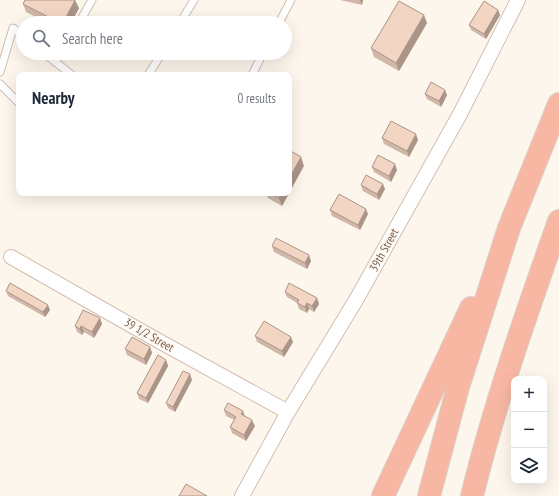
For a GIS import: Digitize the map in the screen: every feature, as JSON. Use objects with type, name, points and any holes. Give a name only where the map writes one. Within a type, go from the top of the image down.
[{"type":"highway","points":[[383,496],[509,228],[559,104]]},
{"type":"highway","points":[[472,496],[499,398],[559,221]]},
{"type":"highway","points":[[428,496],[458,387],[509,228]]},
{"type":"street","name":"39th Street","points":[[242,496],[288,412],[356,300],[460,114],[518,0]]},
{"type":"street","name":"39 1/2 Street","points":[[11,257],[288,412]]},
{"type":"lane","points":[[83,16],[92,0]]},
{"type":"lane","points":[[184,16],[194,0]]},
{"type":"lane","points":[[283,16],[291,0]]},
{"type":"lane","points":[[0,72],[13,28],[16,30]]},
{"type":"lane","points":[[53,60],[68,72]]},
{"type":"lane","points":[[150,72],[158,60]]},
{"type":"lane","points":[[254,72],[260,60]]},
{"type":"lane","points":[[0,84],[16,100]]},
{"type":"building","points":[[25,0],[75,0],[67,16],[46,16],[23,4]]},
{"type":"building","points":[[399,1],[424,15],[396,63],[371,48]]},
{"type":"building","points":[[484,1],[498,10],[484,34],[469,25]]},
{"type":"building","points":[[431,82],[445,90],[439,101],[425,94]]},
{"type":"building","points":[[391,121],[416,134],[407,151],[382,138]]},
{"type":"building","points":[[292,152],[301,157],[292,174]]},
{"type":"building","points":[[378,155],[395,164],[389,176],[372,167]]},
{"type":"building","points":[[366,175],[383,184],[377,194],[361,185]]},
{"type":"building","points":[[339,194],[366,209],[358,225],[330,210]]},
{"type":"building","points":[[276,238],[309,255],[305,263],[272,246]]},
{"type":"building","points":[[10,283],[48,305],[43,312],[6,291]]},
{"type":"building","points":[[289,283],[317,298],[312,306],[307,303],[305,307],[297,303],[299,300],[285,292]]},
{"type":"building","points":[[83,310],[100,318],[92,332],[81,326],[80,329],[75,326]]},
{"type":"building","points":[[264,321],[291,337],[282,351],[255,336]]},
{"type":"building","points":[[132,337],[150,347],[144,359],[125,349]]},
{"type":"building","points":[[158,355],[166,360],[146,398],[137,393]]},
{"type":"building","points":[[183,371],[190,374],[173,407],[166,403]]},
{"type":"building","points":[[228,403],[243,411],[241,414],[252,420],[244,435],[230,427],[236,417],[224,410]]},
{"type":"building","points":[[186,484],[207,496],[179,496]]}]
